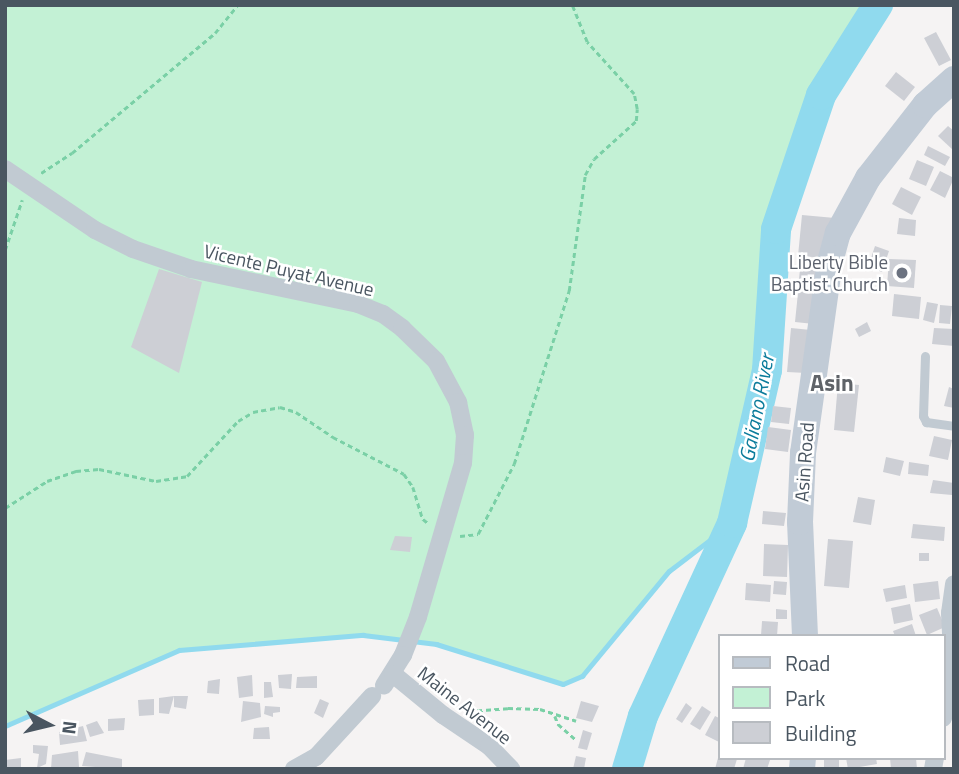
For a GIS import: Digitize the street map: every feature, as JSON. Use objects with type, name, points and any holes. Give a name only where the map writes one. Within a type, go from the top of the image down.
[{"type":"main road","name":"Asin Road","points":[[805,634],[800,522],[803,453],[830,262],[838,233],[869,178],[925,105],[954,79]]},
{"type":"street","name":"Vicente Puyat Avenue","points":[[5,169],[26,186],[95,230],[133,249],[191,269],[358,304],[383,314],[436,361],[458,402],[465,435],[463,454],[445,531],[403,655],[383,685],[316,757],[294,769]]},
{"type":"street","points":[[945,709],[953,674],[950,613],[954,584]]},
{"type":"street","name":"Maine Avenue","points":[[383,685],[443,715],[489,746],[511,769]]},
{"type":"lane","points":[[925,356],[923,416],[926,422],[935,425],[954,426]]},
{"type":"path","points":[[5,250],[26,186],[82,145],[104,123],[215,33],[239,5]]},
{"type":"path","points":[[443,715],[508,708],[540,709],[576,721]]},
{"type":"path","points":[[555,715],[558,724],[575,739]]},
{"type":"green space","points":[[5,5],[878,5],[821,95],[776,229],[767,370],[732,523],[669,571],[582,676],[563,684],[436,644],[363,635],[179,650],[5,726]]},
{"type":"building","points":[[936,32],[951,60],[939,66],[924,38]]},
{"type":"building","points":[[896,72],[915,87],[904,101],[885,86]]},
{"type":"building","points":[[948,126],[954,131],[954,151],[938,136]]},
{"type":"building","points":[[928,146],[950,157],[945,166],[924,155]]},
{"type":"building","points":[[917,160],[934,167],[926,186],[909,179]]},
{"type":"building","points":[[940,171],[954,178],[945,198],[930,190]]},
{"type":"building","points":[[901,187],[921,197],[912,215],[892,204]]},
{"type":"building","points":[[802,215],[835,218],[828,258],[798,256]]},
{"type":"building","points":[[899,218],[916,220],[915,236],[897,234]]},
{"type":"building","points":[[875,246],[889,251],[882,272],[868,267]]},
{"type":"building","name":"Liberty Bible Baptist Church","points":[[889,259],[916,260],[914,288],[887,286]]},
{"type":"building","points":[[801,260],[822,263],[819,281],[799,279]]},
{"type":"building","points":[[159,269],[202,282],[179,373],[131,347]]},
{"type":"building","points":[[799,283],[818,285],[814,324],[795,322]]},
{"type":"building","points":[[894,294],[921,297],[919,319],[892,316]]},
{"type":"building","points":[[927,302],[938,304],[934,323],[923,320]]},
{"type":"building","points":[[940,305],[952,306],[950,324],[939,323]]},
{"type":"building","points":[[867,322],[871,331],[859,337],[855,329]]},
{"type":"building","points":[[791,328],[811,330],[806,373],[787,372]]},
{"type":"building","points":[[934,328],[954,329],[954,346],[932,344]]},
{"type":"building","points":[[838,383],[859,385],[854,432],[834,430]]},
{"type":"building","points":[[949,387],[954,389],[954,408],[944,406]]},
{"type":"building","points":[[773,406],[791,408],[789,424],[771,422]]},
{"type":"building","points":[[768,427],[791,430],[788,452],[765,449]]},
{"type":"building","points":[[934,436],[952,440],[948,460],[929,456]]},
{"type":"building","points":[[886,457],[904,461],[900,476],[883,472]]},
{"type":"building","points":[[909,462],[929,465],[928,476],[908,474]]},
{"type":"building","points":[[933,480],[954,483],[952,495],[930,493]]},
{"type":"building","points":[[858,497],[875,500],[871,525],[853,522]]},
{"type":"building","points":[[763,511],[786,513],[784,526],[762,524]]},
{"type":"building","points":[[913,524],[945,527],[944,541],[911,538]]},
{"type":"building","points":[[395,536],[412,537],[410,552],[390,550]]},
{"type":"building","points":[[828,539],[853,541],[849,588],[824,586]]},
{"type":"building","points":[[764,544],[788,545],[787,577],[763,576]]},
{"type":"building","points":[[919,553],[929,553],[929,561],[919,561]]},
{"type":"building","points":[[774,581],[787,582],[786,595],[773,594]]},
{"type":"building","points":[[938,581],[940,599],[915,602],[913,584]]},
{"type":"building","points":[[746,583],[771,585],[770,602],[745,600]]},
{"type":"building","points":[[905,585],[907,598],[886,602],[883,589]]},
{"type":"building","points":[[910,604],[913,620],[894,624],[891,608]]},
{"type":"building","points":[[937,608],[945,627],[927,634],[919,615]]},
{"type":"building","points":[[776,609],[787,610],[787,619],[776,619]]},
{"type":"building","points":[[762,621],[778,622],[777,634],[761,634]]},
{"type":"building","points":[[912,624],[915,634],[894,634],[893,631]]},
{"type":"building","points":[[292,674],[291,689],[279,688],[278,675]]},
{"type":"building","points":[[252,675],[253,696],[239,698],[237,677]]},
{"type":"building","points":[[317,676],[317,688],[296,688],[297,677]]},
{"type":"building","points":[[220,679],[219,694],[207,693],[208,681]]},
{"type":"building","points":[[264,682],[271,682],[273,697],[264,698]]},
{"type":"building","points":[[174,696],[188,696],[186,709],[174,707]]},
{"type":"building","points":[[174,696],[169,714],[159,713],[159,698]]},
{"type":"building","points":[[154,699],[154,715],[139,716],[138,700]]},
{"type":"building","points":[[320,699],[329,703],[323,718],[314,713]]},
{"type":"building","points":[[243,701],[260,703],[261,717],[241,722]]},
{"type":"building","points":[[581,701],[599,706],[592,722],[576,718]]},
{"type":"building","points":[[686,703],[692,708],[682,723],[676,719]]},
{"type":"building","points":[[265,706],[280,707],[280,712],[273,713],[273,717],[264,714]]},
{"type":"building","points":[[702,706],[711,712],[700,730],[690,724]]},
{"type":"building","points":[[715,716],[718,718],[718,742],[705,735]]},
{"type":"building","points":[[125,718],[124,730],[108,731],[108,719]]},
{"type":"building","points":[[97,721],[104,733],[90,737],[86,725]]},
{"type":"building","points":[[83,726],[87,741],[60,745],[59,732]]},
{"type":"building","points":[[269,727],[270,739],[253,739],[254,728]]},
{"type":"building","points":[[583,730],[592,733],[587,750],[578,748]]},
{"type":"building","points":[[33,745],[48,746],[46,764],[37,768],[39,754],[33,753]]},
{"type":"building","points":[[78,751],[79,767],[51,769],[52,755]]},
{"type":"building","points":[[86,752],[122,759],[122,769],[82,766]]},
{"type":"building","points":[[576,756],[586,758],[584,769],[573,769]]},
{"type":"building","points":[[21,758],[21,769],[5,769],[5,760]]},
{"type":"building","points":[[718,758],[737,760],[734,769],[715,769]]},
{"type":"building","points":[[745,760],[770,760],[767,769],[743,769]]},
{"type":"building","points":[[824,760],[839,760],[839,767],[824,768]]},
{"type":"building","points":[[846,760],[876,760],[877,764],[848,769]]},
{"type":"building","points":[[890,760],[916,760],[917,769],[891,769]]},
{"type":"waterway","name":"Galiano River","points":[[627,769],[643,716],[732,523],[767,370],[776,229],[821,95],[878,5]]},
{"type":"waterway","points":[[5,726],[179,650],[363,635],[436,644],[563,684],[582,676],[669,571],[732,523]]},
{"type":"place","name":"Liberty Bible Baptist Church","points":[[902,273]]},
{"type":"district","name":"Asin","points":[[832,383]]}]
